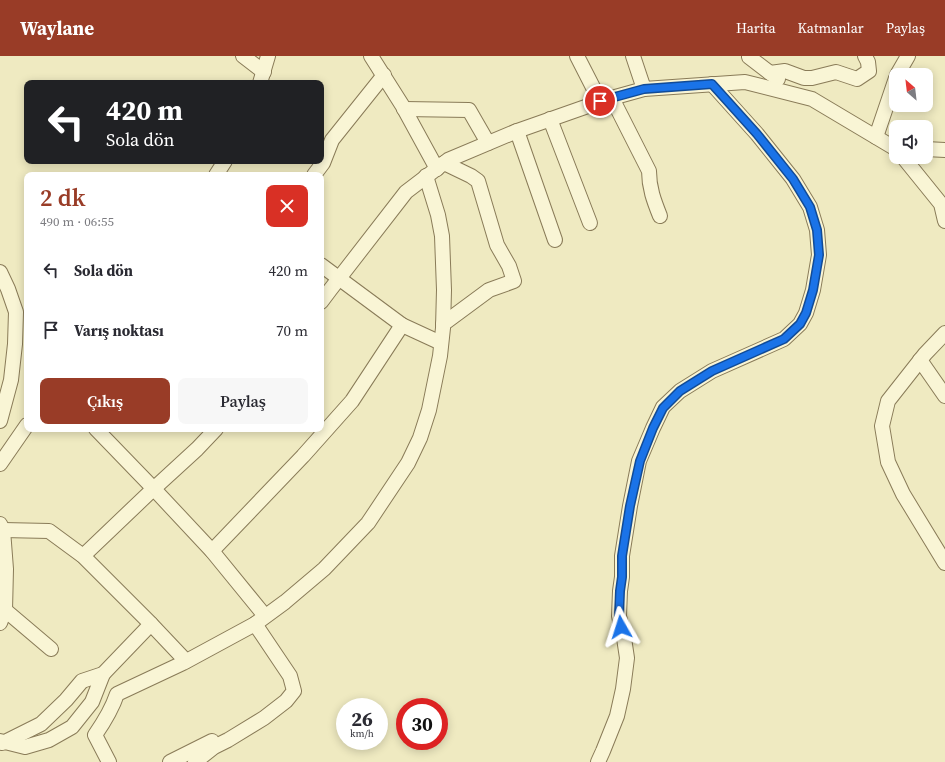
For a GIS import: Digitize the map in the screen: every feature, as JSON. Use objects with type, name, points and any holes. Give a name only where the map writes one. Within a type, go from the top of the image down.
[{"type":"street","points":[[243,56],[265,65]]},
{"type":"street","points":[[109,762],[95,735],[114,703],[116,694],[186,661],[260,620],[285,602],[324,569],[368,523],[408,463],[420,438],[429,410],[442,343],[444,290],[442,236],[438,215],[436,169],[404,109],[371,56]]},
{"type":"street","points":[[577,56],[606,100],[649,171],[649,183],[652,198],[660,216]]},
{"type":"street","points":[[633,56],[644,89]]},
{"type":"street","points":[[770,73],[784,71],[804,78],[812,78],[836,72],[857,78],[868,71],[868,62],[865,56]]},
{"type":"street","points":[[901,68],[908,56]]},
{"type":"street","points":[[745,82],[749,57],[800,96]]},
{"type":"street","points":[[324,160],[332,140],[384,75]]},
{"type":"street","points":[[324,298],[406,192],[448,160],[550,119],[644,89],[745,82],[812,99],[889,145]]},
{"type":"street","points":[[598,762],[616,716],[623,689],[627,658],[619,616],[622,556],[630,506],[640,461],[653,428],[663,408],[680,391],[712,371],[784,339],[800,324],[806,313],[813,290],[819,255],[817,230],[810,207],[793,179],[757,134],[712,84]]},
{"type":"street","points":[[876,137],[889,99]]},
{"type":"street","points":[[404,109],[469,110],[488,143]]},
{"type":"street","points":[[550,119],[590,223]]},
{"type":"street","points":[[517,131],[555,240]]},
{"type":"street","points":[[933,149],[945,150]]},
{"type":"street","points":[[909,164],[943,206],[945,221]]},
{"type":"street","points":[[436,169],[471,176],[478,181],[497,245],[509,266],[514,281],[489,290],[443,324]]},
{"type":"street","points":[[324,267],[402,325],[442,343]]},
{"type":"street","points":[[0,272],[16,312],[15,344],[11,380],[0,421]]},
{"type":"street","points":[[16,312],[24,321]]},
{"type":"street","points":[[212,551],[303,456],[352,401],[402,325]]},
{"type":"street","points":[[945,333],[920,360],[888,401],[882,426],[888,462],[904,494],[945,563]]},
{"type":"street","points":[[920,360],[945,396]]},
{"type":"street","points":[[0,464],[24,429]]},
{"type":"street","points":[[101,432],[212,551],[260,620],[290,676],[294,692],[286,701],[264,718],[214,747],[195,762]]},
{"type":"street","points":[[83,556],[213,432]]},
{"type":"street","points":[[51,649],[3,617],[6,569],[2,527],[49,531],[83,556],[186,661]]},
{"type":"street","points":[[2,742],[25,747],[49,740],[72,727],[92,702],[103,674],[151,624]]},
{"type":"street","points":[[2,742],[41,724],[66,700],[82,681],[103,674]]},
{"type":"street","points":[[170,762],[217,739],[228,740]]},
{"type":"route","points":[[600,101],[644,89],[712,84],[757,134],[793,179],[810,207],[817,230],[819,255],[813,290],[806,313],[800,324],[784,339],[712,371],[680,391],[663,408],[653,428],[640,461],[630,506],[622,556],[619,616],[621,627]]}]
